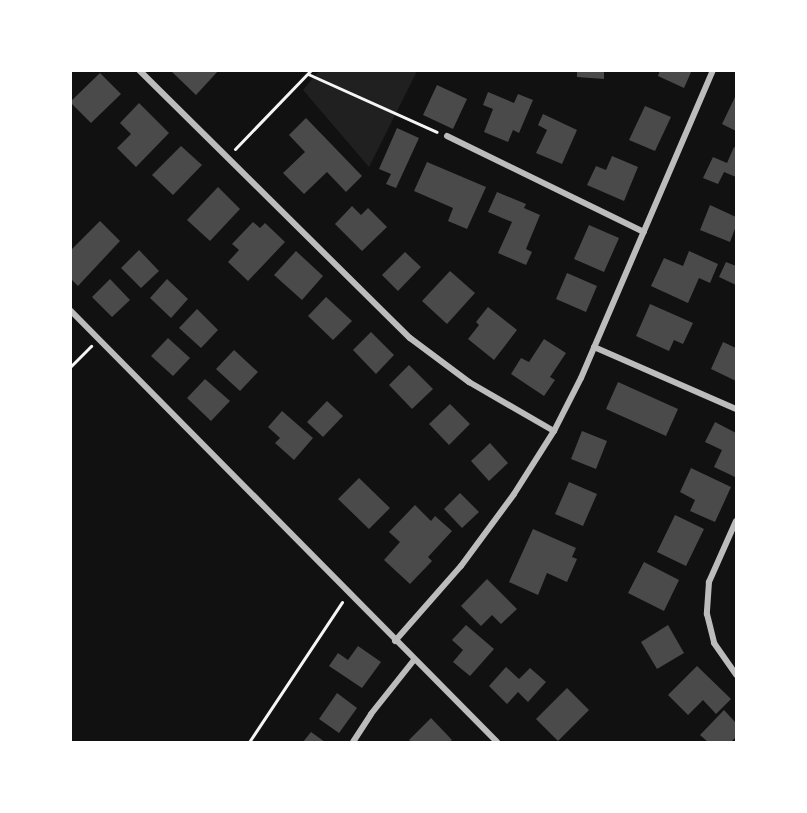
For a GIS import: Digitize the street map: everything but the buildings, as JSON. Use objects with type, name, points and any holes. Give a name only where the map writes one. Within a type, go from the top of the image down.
[{"type":"street","points":[[139,70],[410,338],[469,382],[554,431]]},
{"type":"street","points":[[395,641],[474,548],[514,494],[554,431],[594,347],[713,70]]},
{"type":"street","points":[[447,136],[644,232]]},
{"type":"street","points":[[70,310],[497,742]]},
{"type":"street","points":[[594,347],[736,409]]},
{"type":"street","points":[[736,521],[709,582],[707,614],[714,643],[736,675]]},
{"type":"street","points":[[353,742],[371,714],[414,660]]},
{"type":"path","points":[[228,157],[309,72],[447,136]]},
{"type":"path","points":[[70,367],[99,338]]},
{"type":"path","points":[[249,742],[348,593]]},
{"type":"shaded area","points":[[319,71],[417,71],[369,167],[303,90]]}]
